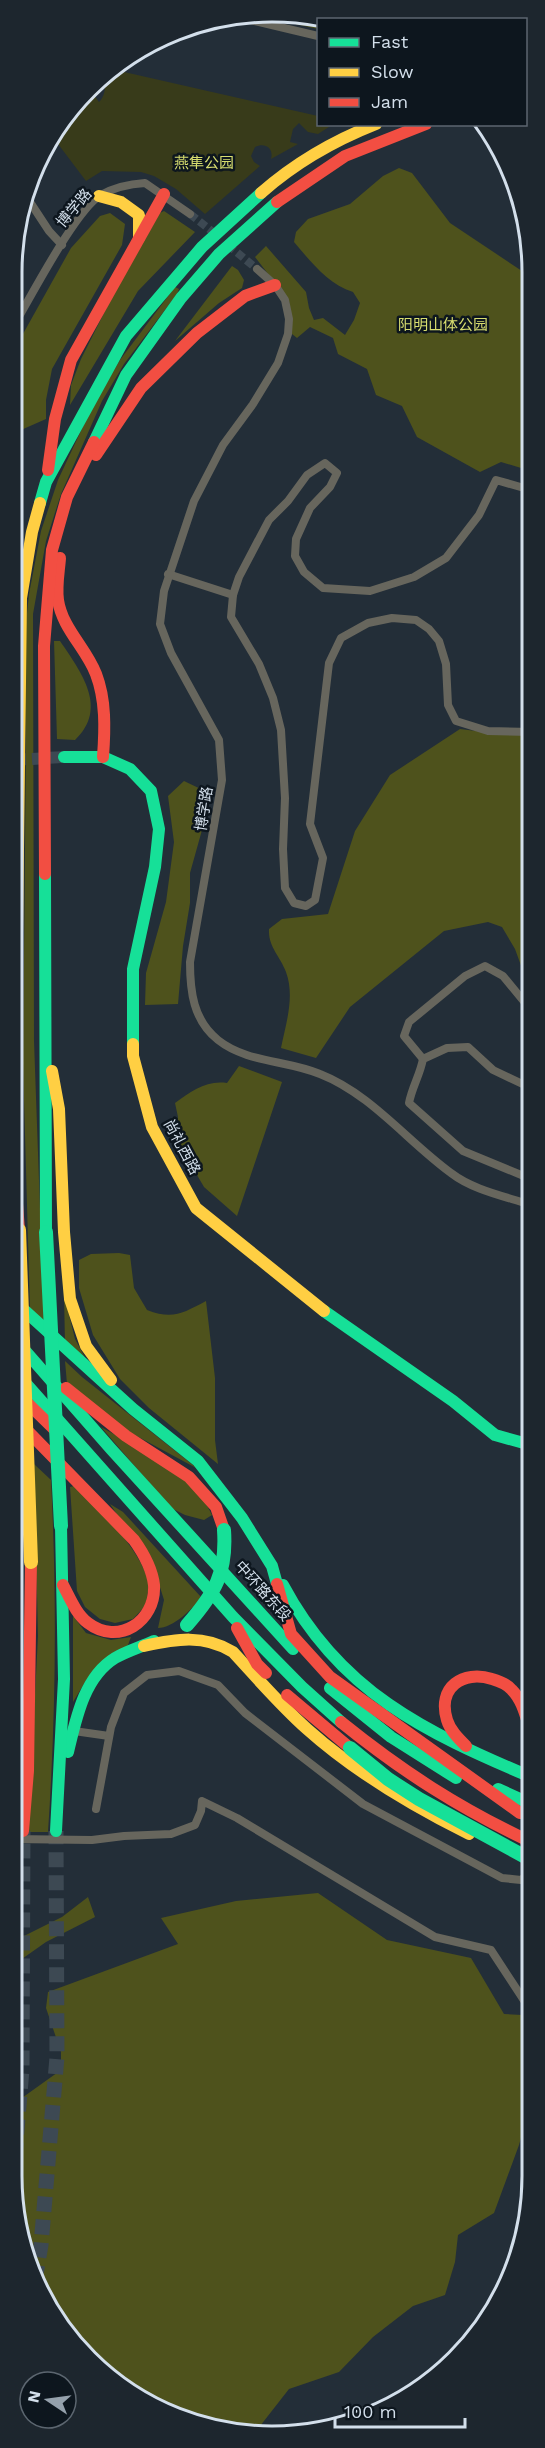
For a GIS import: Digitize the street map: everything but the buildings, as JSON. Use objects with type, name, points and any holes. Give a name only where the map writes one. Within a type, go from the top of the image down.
[{"type":"main road","points":[[46,482],[126,336],[202,247],[287,170],[338,139],[371,126]]},
{"type":"main road","points":[[56,1831],[62,1773],[63,1585],[46,1232],[45,1030],[44,646],[52,550],[67,497],[126,375],[181,298],[219,254],[278,201],[345,156],[421,126]]},
{"type":"main road","points":[[22,592],[32,532],[46,482],[55,419],[71,360],[164,194]]},
{"type":"main road","points":[[99,196],[116,199],[129,205],[139,215],[139,241]]},
{"type":"main road","points":[[67,497],[141,388],[197,333],[244,296],[275,285]]},
{"type":"main road","points":[[61,520],[58,602],[67,629],[91,663],[102,695],[103,757]]},
{"type":"main road","points":[[22,555],[32,532]]},
{"type":"main road","name":"尚礼西路","points":[[64,758],[103,757],[130,769],[151,791],[159,829],[155,867],[133,969],[133,1056],[152,1127],[196,1208],[313,1304],[453,1401],[495,1435],[522,1442]]},
{"type":"main road","points":[[45,1030],[59,1108],[64,1232],[70,1299],[86,1346],[133,1409]]},
{"type":"main road","points":[[22,1308],[133,1409],[198,1461],[242,1518],[299,1616],[321,1645],[351,1674],[391,1706],[442,1738],[522,1773]]},
{"type":"main road","points":[[22,1340],[31,1562],[28,1771],[22,1809]]},
{"type":"main road","name":"中环路东段","points":[[22,1347],[328,1686],[369,1721],[426,1762],[522,1810]]},
{"type":"main road","points":[[41,1369],[126,1436],[189,1477],[216,1506],[224,1530],[225,1562],[220,1581],[211,1599],[187,1626],[111,1661],[96,1677],[81,1704],[62,1773]]},
{"type":"main road","points":[[22,1379],[223,1605],[348,1729],[416,1780],[522,1838]]},
{"type":"main road","points":[[22,1398],[134,1505]]},
{"type":"main road","points":[[22,1425],[133,1538],[152,1573],[154,1595],[150,1611],[139,1624],[118,1633],[103,1631],[88,1624],[76,1609],[63,1585]]},
{"type":"main road","points":[[272,1566],[291,1634],[330,1677],[446,1761],[522,1809]]},
{"type":"main road","points":[[223,1605],[257,1664],[292,1700],[385,1777],[429,1805],[522,1853]]},
{"type":"main road","points":[[144,1646],[181,1637],[224,1645],[316,1738],[393,1793],[431,1816],[474,1837],[522,1855]]},
{"type":"main road","points":[[470,1750],[456,1736],[446,1719],[445,1708],[449,1689],[460,1679],[472,1675],[484,1676],[511,1687],[522,1708]]},
{"type":"main road","points":[[22,1749],[28,1771]]},
{"type":"street","points":[[262,23],[317,36]]},
{"type":"street","name":"博学路","points":[[22,312],[75,223],[99,196],[124,185],[145,183],[190,214]]},
{"type":"street","points":[[32,205],[49,231],[62,245]]},
{"type":"street","name":"博学路","points":[[257,268],[275,285],[285,300],[289,319],[288,334],[278,363],[254,404],[223,445],[199,491],[168,574],[160,624],[171,653],[219,740],[222,780],[190,962],[190,989],[198,1018],[217,1040],[244,1055],[321,1074],[358,1095],[452,1174],[484,1190],[522,1201]]},
{"type":"street","points":[[522,487],[496,480],[479,515],[446,558],[414,577],[370,591],[323,588],[304,572],[295,556],[296,539],[310,508],[330,487],[337,472],[325,463],[307,475],[288,501],[268,520],[253,547],[233,595],[231,616],[266,681],[281,730],[285,798],[283,849],[285,888],[294,903],[306,906],[315,900],[323,858],[310,824],[329,663],[340,638],[368,623],[392,618],[416,620],[429,628],[439,641],[446,664],[448,705],[456,721],[488,731],[522,732]]},
{"type":"street","points":[[168,574],[233,595]]},
{"type":"street","points":[[522,999],[503,976],[485,966],[465,976],[409,1022],[404,1036],[423,1059],[420,1077],[411,1090],[409,1103],[463,1151],[522,1175]]},
{"type":"street","points":[[423,1059],[447,1048],[468,1047],[494,1070],[522,1084]]},
{"type":"street","points":[[96,1809],[110,1736],[124,1693],[147,1675],[179,1671],[218,1685],[245,1713],[363,1804],[502,1878],[522,1880]]},
{"type":"street","points":[[74,1731],[110,1736]]},
{"type":"street","points":[[22,1835],[92,1840],[171,1834],[195,1825],[201,1811],[202,1801],[237,1818],[435,1936],[491,1950],[522,1997]]},
{"type":"green space","points":[[294,24],[317,26],[317,29]]},
{"type":"green space","name":"燕隼公园","points":[[123,72],[317,116],[317,126],[330,126],[318,134],[308,132],[299,123],[293,129],[290,142],[298,144],[271,159],[272,155],[268,147],[262,145],[255,147],[251,156],[260,166],[205,214],[176,189],[154,176],[141,172],[102,171],[86,181],[58,144],[74,120],[95,97],[99,102],[104,91]]},
{"type":"green space","name":"阳明山体公园","points":[[399,168],[412,173],[450,223],[522,271],[522,468],[501,462],[480,472],[417,437],[402,406],[376,395],[367,369],[338,354],[333,338],[310,327],[297,338],[292,334],[289,301],[255,257],[266,246],[306,292],[314,320],[323,318],[345,335],[360,303],[353,292],[328,278],[307,257],[294,242],[296,232],[308,219],[350,204],[383,176]]},
{"type":"green space","points":[[164,211],[195,232],[138,291],[70,405],[71,385],[81,359],[110,301],[160,213]]},
{"type":"green space","points":[[110,213],[125,224],[122,245],[52,369],[46,400],[46,419],[22,430],[22,336],[71,248],[100,216]]},
{"type":"green space","points":[[232,266],[238,270],[244,280],[242,288],[219,303],[175,341]]},
{"type":"green space","points":[[175,287],[179,289],[177,294],[124,364],[102,401],[61,494],[46,541],[33,614],[34,1041],[44,1320],[30,1311],[23,1064],[26,740],[24,642],[29,594],[41,531],[58,480],[93,405],[120,360]]},
{"type":"green space","points":[[54,641],[60,641],[76,665],[88,690],[91,703],[90,715],[85,728],[75,740],[57,739]]},
{"type":"green space","points":[[460,729],[500,734],[522,733],[522,968],[515,949],[502,927],[488,922],[444,931],[350,1007],[316,1058],[281,1048],[289,1010],[289,981],[284,966],[270,941],[269,929],[282,919],[328,914],[355,831],[390,775]]},
{"type":"green space","points":[[184,781],[207,792],[202,830],[190,873],[190,903],[183,946],[178,1004],[145,1005],[146,973],[166,902],[174,842],[168,796]]},
{"type":"green space","points":[[239,1066],[282,1082],[237,1216],[204,1187],[174,1132],[178,1117],[175,1103],[206,1085],[227,1083]]},
{"type":"green space","points":[[91,1254],[130,1255],[134,1288],[147,1310],[171,1315],[178,1314],[206,1301],[215,1378],[215,1440],[218,1464],[149,1408],[120,1379],[93,1335],[79,1288],[79,1260]]},
{"type":"green space","points":[[64,1295],[75,1339],[89,1365],[65,1344]]},
{"type":"green space","points":[[65,1361],[198,1469],[118,1426],[67,1384]]},
{"type":"green space","points":[[101,1427],[179,1474],[192,1486],[212,1515],[204,1520],[171,1508]]},
{"type":"green space","points":[[34,1464],[51,1480],[53,1524],[55,1656],[48,1832],[28,1832],[38,1636]]},
{"type":"green space","points":[[74,1486],[125,1539],[141,1564],[148,1580],[148,1595],[146,1605],[133,1619],[115,1623],[100,1619],[85,1607],[77,1591],[70,1487]]},
{"type":"green space","points":[[110,1504],[123,1512],[201,1597],[188,1612],[170,1625],[158,1628],[164,1600],[155,1571]]},
{"type":"green space","points":[[73,1616],[86,1633],[111,1640],[131,1637],[128,1645],[87,1679],[73,1702]]},
{"type":"green space","points":[[318,1893],[387,1940],[471,1958],[504,2014],[522,2015],[522,2134],[519,2145],[494,2213],[458,2235],[455,2262],[445,2295],[413,2306],[373,2337],[339,2372],[289,2389],[261,2425],[208,2417],[162,2400],[120,2374],[96,2352],[74,2328],[48,2286],[27,2224],[22,2176],[22,2098],[61,2070],[61,2052],[46,2008],[48,1992],[178,1944],[161,1918],[236,1901]]},
{"type":"green space","points":[[88,1897],[95,1917],[46,1942],[22,1959],[22,1937],[62,1917]]},
{"type":"tunnel","points":[[190,214],[218,236]]},
{"type":"tunnel","points":[[228,245],[257,269]]},
{"type":"tunnel","points":[[22,760],[64,757]]},
{"type":"tunnel","points":[[22,2069],[23,1831]]},
{"type":"tunnel","points":[[38,2261],[57,2057],[56,1831]]},
{"type":"traffic: fast","points":[[40,503],[46,482],[126,336],[202,247],[261,193]]},
{"type":"traffic: fast","points":[[94,442],[126,375],[181,298],[219,254],[277,202]]},
{"type":"traffic: fast","points":[[64,757],[103,757],[130,769],[151,791],[159,829],[155,867],[133,969],[133,1044]]},
{"type":"traffic: fast","points":[[45,874],[46,1232]]},
{"type":"traffic: fast","points":[[46,1232],[61,1526]]},
{"type":"traffic: fast","points":[[22,1308],[133,1409],[198,1461],[242,1518],[272,1566],[277,1584]]},
{"type":"traffic: fast","points":[[324,1311],[453,1401],[495,1435],[522,1442]]},
{"type":"traffic: fast","points":[[22,1347],[293,1649]]},
{"type":"traffic: fast","points":[[22,1379],[233,1617],[302,1687],[341,1722]]},
{"type":"traffic: fast","points":[[56,1831],[64,1679],[61,1526]]},
{"type":"traffic: fast","points":[[187,1625],[205,1603],[217,1582],[223,1558],[224,1530]]},
{"type":"traffic: fast","points":[[283,1585],[306,1622],[331,1654],[359,1681],[421,1725],[522,1773]]},
{"type":"traffic: fast","points":[[68,1752],[83,1700],[96,1676],[115,1658],[154,1641]]},
{"type":"traffic: fast","points":[[330,1688],[391,1737],[456,1778]]},
{"type":"traffic: fast","points":[[350,1748],[388,1779],[419,1799],[522,1855]]},
{"type":"traffic: fast","points":[[498,1789],[522,1800]]},
{"type":"traffic: slow","points":[[261,193],[316,153],[372,126]]},
{"type":"traffic: slow","points":[[99,196],[121,202],[139,215],[139,238]]},
{"type":"traffic: slow","points":[[22,592],[32,532],[40,503]]},
{"type":"traffic: slow","points":[[133,1044],[133,1056],[152,1127],[196,1208],[324,1311]]},
{"type":"traffic: slow","points":[[52,1071],[59,1109],[64,1232],[70,1299],[86,1346],[111,1380]]},
{"type":"traffic: slow","points":[[22,1313],[31,1562]]},
{"type":"traffic: slow","points":[[144,1646],[167,1641],[201,1640],[233,1652],[297,1720],[325,1745],[405,1799],[469,1834]]},
{"type":"traffic: jam","points":[[277,202],[345,156],[421,126]]},
{"type":"traffic: jam","points":[[48,470],[55,419],[71,360],[164,194]]},
{"type":"traffic: jam","points":[[96,455],[141,388],[197,333],[245,296],[275,285]]},
{"type":"traffic: jam","points":[[45,874],[44,646],[52,550],[67,497],[94,442]]},
{"type":"traffic: jam","points":[[60,558],[57,590],[60,610],[92,665],[102,694],[103,757]]},
{"type":"traffic: jam","points":[[66,1388],[126,1436],[189,1477],[216,1507],[224,1530]]},
{"type":"traffic: jam","points":[[22,1398],[54,1429]]},
{"type":"traffic: jam","points":[[22,1425],[134,1540],[147,1561],[154,1585],[149,1610],[142,1619],[133,1627],[111,1632],[88,1623],[74,1606],[63,1585]]},
{"type":"traffic: jam","points":[[23,1831],[28,1771],[31,1562]]},
{"type":"traffic: jam","points":[[277,1584],[291,1634],[330,1677],[520,1813]]},
{"type":"traffic: jam","points":[[237,1628],[257,1664],[266,1673]]},
{"type":"traffic: jam","points":[[466,1746],[457,1737],[447,1720],[446,1698],[449,1690],[455,1684],[471,1677],[492,1679],[510,1688],[522,1704]]},
{"type":"traffic: jam","points":[[287,1695],[350,1748]]},
{"type":"traffic: jam","points":[[341,1722],[432,1788],[522,1837]]},
{"type":"traffic: jam","points":[[22,1750],[23,1754]]}]
